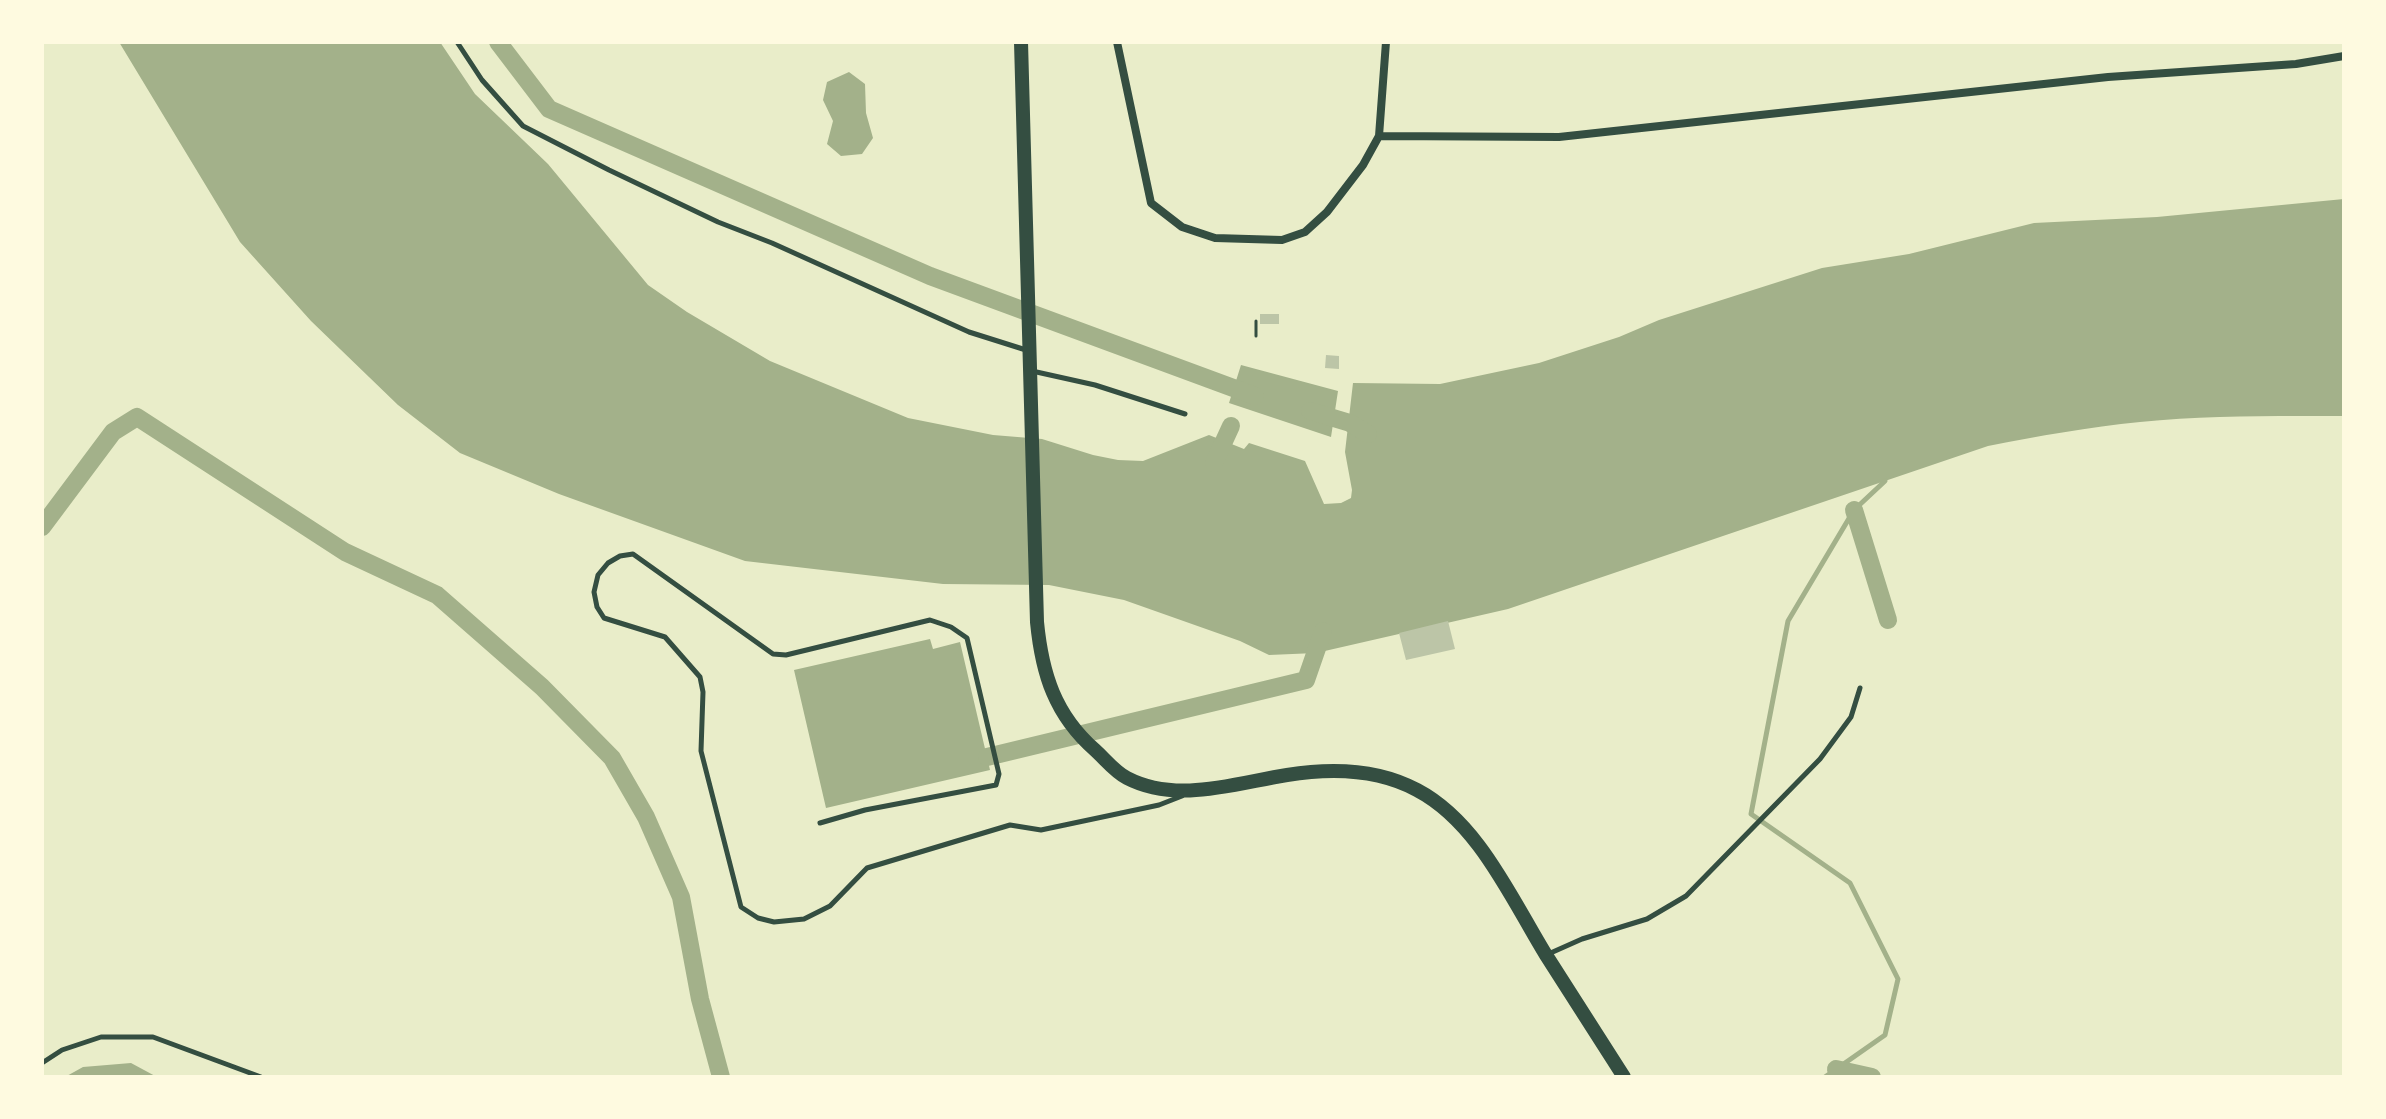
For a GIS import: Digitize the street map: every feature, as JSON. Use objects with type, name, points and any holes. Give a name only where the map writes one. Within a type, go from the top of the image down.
[{"type":"main road","points":[[1021,42],[1036,600],[1039,644],[1062,715],[1086,743],[1126,778],[1165,789],[1191,792],[1291,774],[1350,771],[1391,779],[1437,802],[1467,832],[1493,867],[1624,1077]]},
{"type":"street","points":[[1117,42],[1151,203],[1182,227],[1215,238],[1282,240],[1305,232],[1327,212],[1363,165],[1379,136],[1386,42]]},
{"type":"street","points":[[1379,136],[1559,137],[2108,77],[2296,64],[2344,56]]},
{"type":"lane","points":[[457,42],[482,80],[523,126],[718,222],[772,243],[969,332],[1029,348]]},
{"type":"lane","points":[[1030,371],[1095,385],[1185,414]]},
{"type":"lane","points":[[820,823],[865,810],[996,785],[999,774],[967,638],[951,627],[930,620],[786,655],[773,654],[633,554],[620,556],[608,563],[598,575],[594,592],[597,607],[604,618],[665,637],[700,677],[703,692],[701,751],[741,907],[758,918],[790,922],[804,919],[830,906],[867,868],[1010,825],[1041,830],[1159,805],[1191,792]]},
{"type":"lane","points":[[1546,955],[1582,939],[1647,919],[1686,896],[1828,749],[1851,717],[1860,688]]},
{"type":"lane","points":[[42,1063],[62,1050],[101,1037],[153,1037],[261,1077]]},
{"type":"path","points":[[1256,321],[1256,336]]},
{"type":"shaded area","points":[[119,42],[440,42],[475,94],[548,164],[648,285],[770,361],[908,418],[993,435],[1042,439],[1118,460],[1143,461],[1209,435],[1244,449],[1249,443],[1305,461],[1324,504],[1341,503],[1351,498],[1345,452],[1353,383],[1440,384],[1539,363],[1619,337],[1659,320],[1822,268],[1909,254],[2034,223],[2157,217],[2344,199],[2344,416],[2166,420],[2083,429],[1988,446],[1508,609],[1316,653],[1269,655],[1240,641],[1124,600],[1049,585],[943,584],[745,561],[559,494],[460,453],[398,405],[311,321],[240,242]]},
{"type":"shaded area","points":[[849,72],[865,84],[866,113],[873,138],[862,154],[841,156],[827,144],[833,121],[823,100],[827,82]]},
{"type":"shaded area","points":[[1241,365],[1338,391],[1331,437],[1229,403]]},
{"type":"shaded area","points":[[930,639],[933,649],[960,642],[990,770],[826,808],[794,670]]},
{"type":"shaded area","points":[[131,1063],[157,1077],[65,1077],[83,1067]]},
{"type":"building","points":[[1260,314],[1279,314],[1279,324],[1260,324]]},
{"type":"building","points":[[1326,355],[1339,356],[1339,369],[1325,368]]},
{"type":"building","points":[[1448,621],[1455,649],[1406,660],[1399,633]]},
{"type":"waterway","points":[[498,42],[549,109],[930,276],[1255,396]]},
{"type":"waterway","points":[[1310,411],[1350,423],[1368,434]]},
{"type":"waterway","points":[[42,527],[113,432],[137,417],[345,552],[437,595],[542,687],[612,758],[646,817],[681,897],[700,999],[721,1077]]},
{"type":"waterway","points":[[1214,463],[1231,426]]},
{"type":"waterway","points":[[1825,1077],[1885,1035],[1898,979],[1850,883],[1751,814],[1788,621],[1854,510],[1885,481]]},
{"type":"waterway","points":[[1854,510],[1888,620]]},
{"type":"waterway","points":[[987,757],[1306,680],[1323,631]]},
{"type":"waterway","points":[[1836,1069],[1872,1077]]}]
